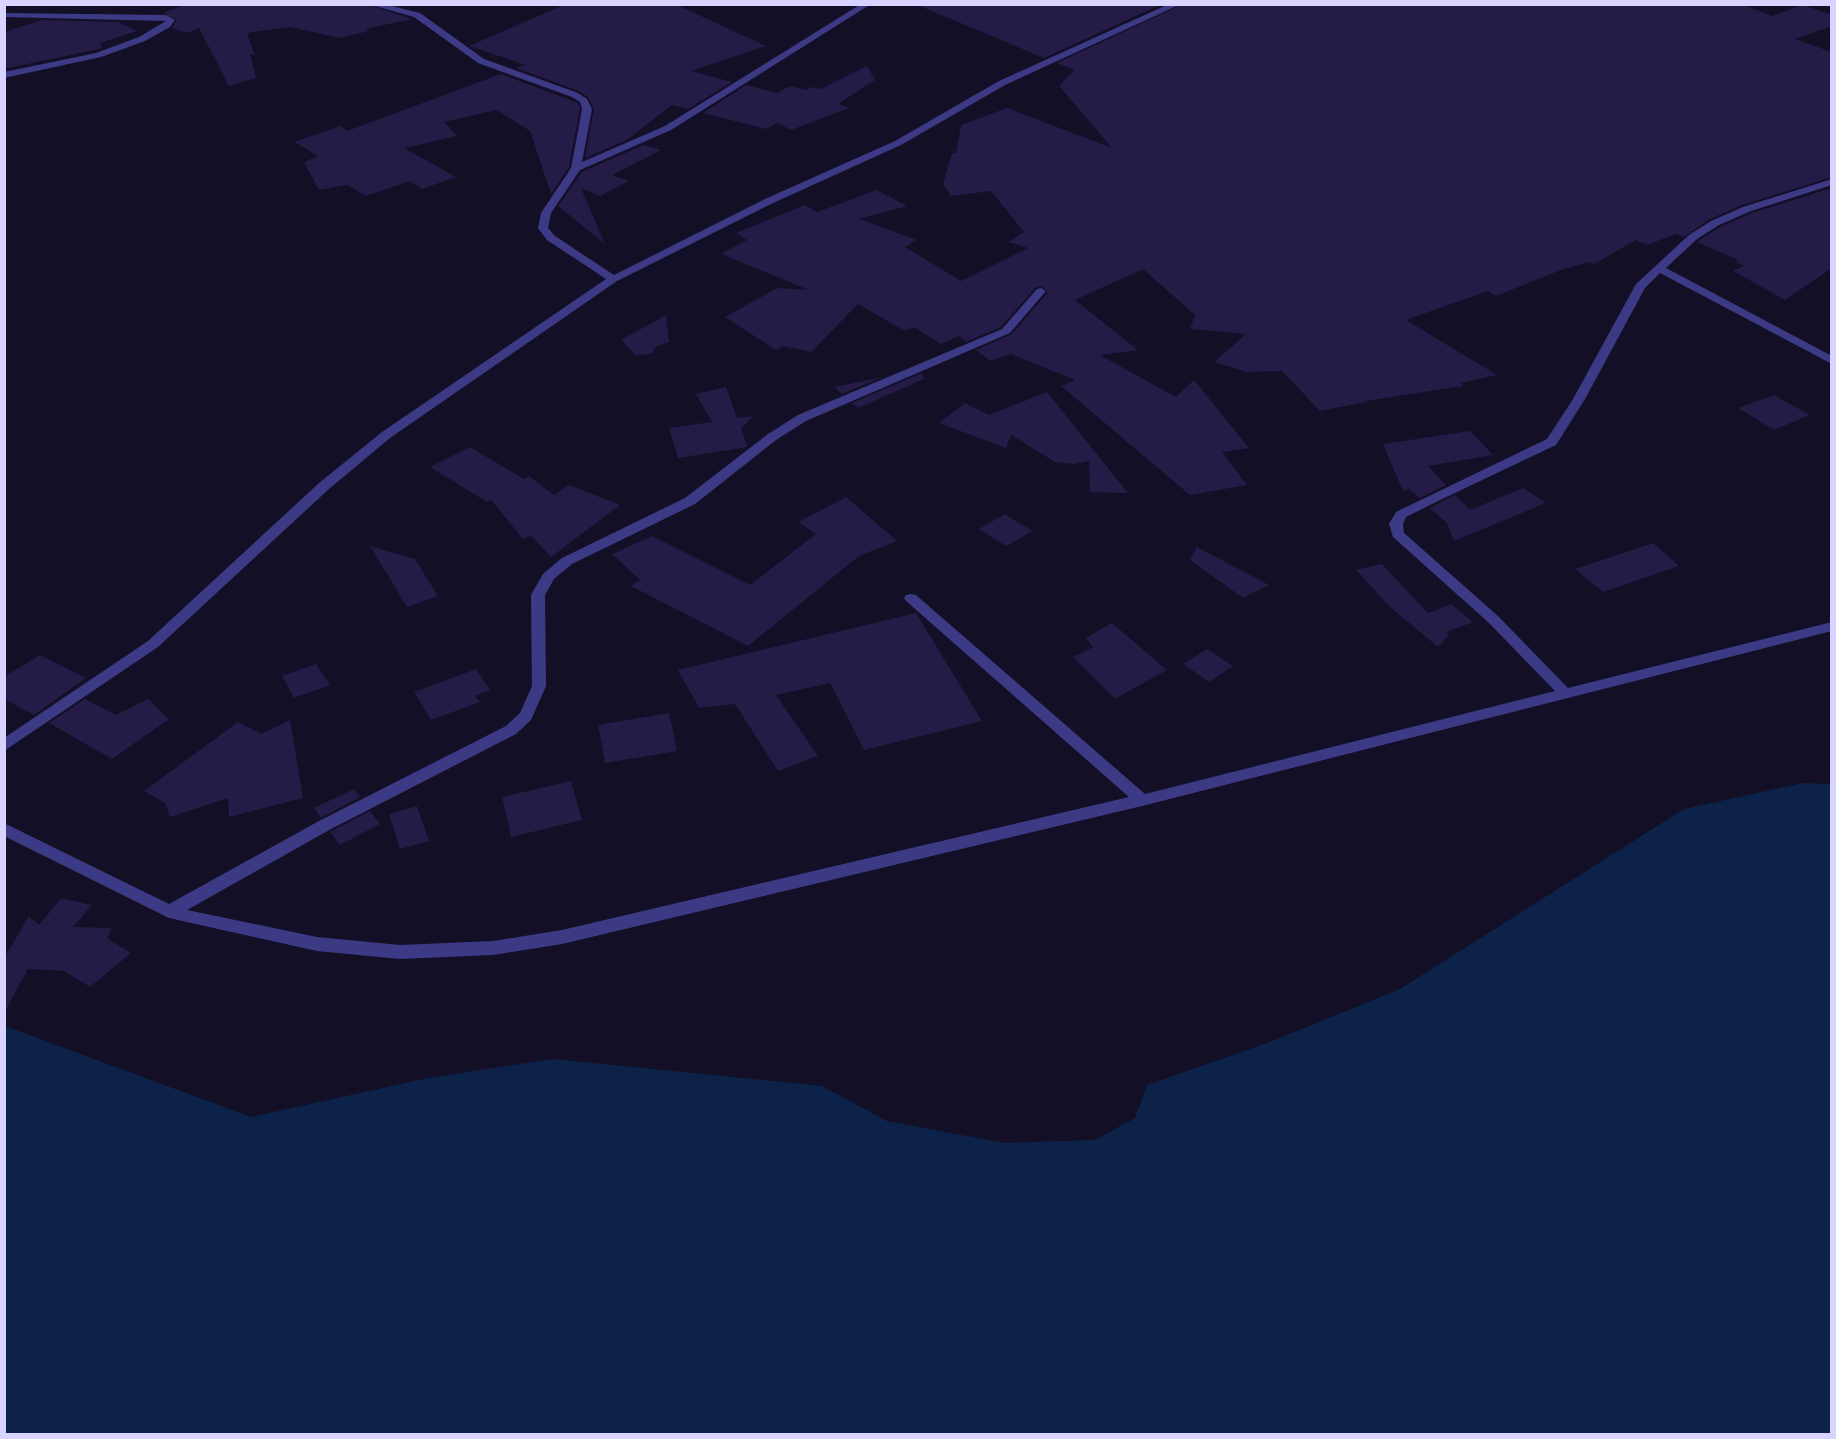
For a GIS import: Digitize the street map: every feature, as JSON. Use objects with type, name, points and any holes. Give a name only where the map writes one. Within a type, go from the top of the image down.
[{"type":"street","points":[[372,4],[417,15],[481,61],[575,95],[584,101],[587,109],[576,168],[546,213],[543,228],[551,238],[613,279]]},
{"type":"street","points":[[576,168],[668,128],[867,4]]},
{"type":"street","points":[[4,746],[153,644],[324,486],[386,435],[613,279],[769,201],[898,143],[1002,83],[1177,4]]},
{"type":"street","points":[[4,15],[138,16],[166,17],[171,20],[167,26],[142,39],[98,55],[4,75]]},
{"type":"street","points":[[1564,692],[1493,619],[1398,534],[1396,524],[1401,515],[1418,506],[1552,442],[1579,399],[1640,286],[1693,237],[1715,223],[1747,209],[1832,182]]},
{"type":"street","points":[[1660,269],[1832,361]]},
{"type":"street","points":[[169,912],[325,825],[511,730],[526,716],[539,686],[538,594],[548,577],[567,561],[690,501],[772,437],[802,418],[998,336],[1006,331],[1041,291]]},
{"type":"street","points":[[911,598],[1142,800]]},
{"type":"street","points":[[4,829],[169,912],[317,944],[400,952],[493,948],[562,937],[1142,800],[1832,626]]},
{"type":"water","points":[[1803,783],[1832,784],[1831,1434],[5,1434],[5,1026],[251,1117],[428,1078],[553,1059],[822,1086],[887,1121],[1004,1143],[1095,1140],[1135,1118],[1147,1085],[1270,1042],[1400,989],[1684,809]]},
{"type":"building","points":[[187,4],[366,4],[412,19],[366,29],[369,31],[340,38],[290,27],[247,33],[255,55],[250,54],[256,78],[229,86],[199,28],[187,33],[172,28],[177,20],[163,13]]},
{"type":"building","points":[[566,4],[675,4],[766,46],[691,71],[732,82],[688,109],[672,105],[627,140],[585,158],[594,109],[588,97],[579,91],[516,68],[526,65],[469,46]]},
{"type":"building","points":[[915,4],[1162,4],[1044,58]]},
{"type":"building","points":[[1183,4],[1741,4],[1772,16],[1803,5],[1832,15],[1832,26],[1795,39],[1832,52],[1832,177],[1742,205],[1710,219],[1684,237],[1676,234],[1647,245],[1636,240],[1594,264],[1589,262],[1561,270],[1496,296],[1488,291],[1406,320],[1497,375],[1461,383],[1463,386],[1365,401],[1320,411],[1282,371],[1247,372],[1214,362],[1246,334],[1190,329],[1195,315],[1143,269],[1075,300],[1138,350],[1100,355],[1176,397],[1194,380],[1249,448],[1222,452],[1247,485],[1190,495],[1061,386],[1075,380],[1011,354],[990,361],[976,350],[1012,334],[1048,292],[1042,286],[1035,288],[1001,327],[966,342],[959,336],[941,344],[914,327],[905,331],[858,304],[811,352],[783,346],[776,350],[725,317],[777,288],[809,290],[721,254],[747,240],[736,233],[805,205],[817,212],[877,190],[907,206],[859,219],[917,240],[905,247],[961,281],[1028,248],[1008,242],[1024,232],[991,191],[951,196],[943,184],[952,153],[956,153],[961,125],[1007,108],[1112,148],[1059,86],[1074,70],[1057,63]]},
{"type":"building","points":[[42,20],[118,22],[137,31],[100,43],[103,48],[4,69],[4,32]]},
{"type":"building","points":[[867,66],[875,80],[838,104],[849,108],[791,130],[777,123],[766,129],[703,113],[746,85],[777,93],[790,86],[806,90],[813,87],[821,89]]},
{"type":"building","points":[[501,74],[578,103],[580,109],[569,167],[551,194],[530,131],[497,110],[444,122],[457,136],[404,148],[456,177],[422,189],[410,181],[366,196],[347,185],[319,190],[304,162],[318,156],[294,142],[340,126],[347,131]]},
{"type":"building","points":[[643,145],[661,150],[612,175],[629,181],[600,196],[581,188],[605,244],[558,206],[582,172]]},
{"type":"building","points":[[1832,188],[1832,268],[1785,300],[1733,271],[1744,266],[1735,261],[1738,260],[1697,242],[1720,227],[1752,213]]},
{"type":"building","points":[[666,315],[669,342],[656,347],[651,354],[636,355],[621,340]]},
{"type":"building","points":[[922,373],[924,379],[858,408],[852,403]]},
{"type":"building","points":[[883,377],[842,394],[834,387]]},
{"type":"building","points":[[726,387],[737,418],[753,416],[741,429],[748,447],[678,458],[669,428],[712,422],[696,394]]},
{"type":"building","points":[[1047,392],[1128,493],[1090,492],[1089,461],[1073,464],[1055,462],[1011,435],[1006,448],[939,423],[965,403],[989,415]]},
{"type":"building","points":[[1774,395],[1810,415],[1774,430],[1738,408]]},
{"type":"building","points":[[1470,431],[1493,455],[1428,466],[1446,485],[1420,498],[1409,489],[1403,491],[1383,444]]},
{"type":"building","points":[[470,447],[524,479],[529,476],[554,495],[569,485],[620,505],[551,557],[531,536],[523,539],[491,500],[487,502],[430,467]]},
{"type":"building","points":[[1523,488],[1546,503],[1454,541],[1447,523],[1430,508],[1455,495],[1470,510]]},
{"type":"building","points":[[846,497],[897,541],[859,556],[748,646],[631,586],[640,580],[612,554],[652,536],[750,585],[816,534],[798,522]]},
{"type":"building","points":[[1005,514],[1033,531],[1006,546],[979,529]]},
{"type":"building","points":[[1653,543],[1679,566],[1603,592],[1575,569]]},
{"type":"building","points":[[370,546],[415,559],[438,596],[407,607]]},
{"type":"building","points":[[1197,547],[1269,585],[1243,598],[1190,560]]},
{"type":"building","points":[[1382,564],[1428,613],[1451,604],[1473,622],[1447,632],[1449,635],[1438,647],[1389,606],[1356,570]]},
{"type":"building","points":[[916,613],[982,721],[864,750],[830,683],[776,695],[818,756],[778,771],[735,704],[699,708],[678,670]]},
{"type":"building","points":[[1112,623],[1167,670],[1115,699],[1073,657],[1093,647],[1086,638]]},
{"type":"building","points":[[1207,649],[1233,666],[1209,682],[1183,664]]},
{"type":"building","points":[[40,655],[86,678],[34,715],[4,699],[4,677]]},
{"type":"building","points":[[316,664],[330,685],[294,698],[282,676]]},
{"type":"building","points":[[476,669],[490,690],[475,696],[480,702],[431,720],[414,692]]},
{"type":"building","points":[[85,699],[116,715],[148,699],[169,719],[112,759],[49,723]]},
{"type":"building","points":[[669,713],[677,751],[605,763],[598,725]]},
{"type":"building","points":[[290,720],[303,798],[229,817],[228,798],[170,817],[165,803],[144,791],[238,722],[261,734]]},
{"type":"building","points":[[571,781],[582,820],[511,837],[502,797]]},
{"type":"building","points":[[354,789],[360,797],[321,818],[314,808]]},
{"type":"building","points":[[417,806],[429,841],[400,849],[389,814]]},
{"type":"building","points":[[370,811],[380,824],[340,845],[330,832]]},
{"type":"building","points":[[61,898],[92,905],[73,927],[112,928],[107,938],[131,953],[90,987],[64,971],[28,969],[4,1013],[4,958],[29,916],[39,925]]}]
